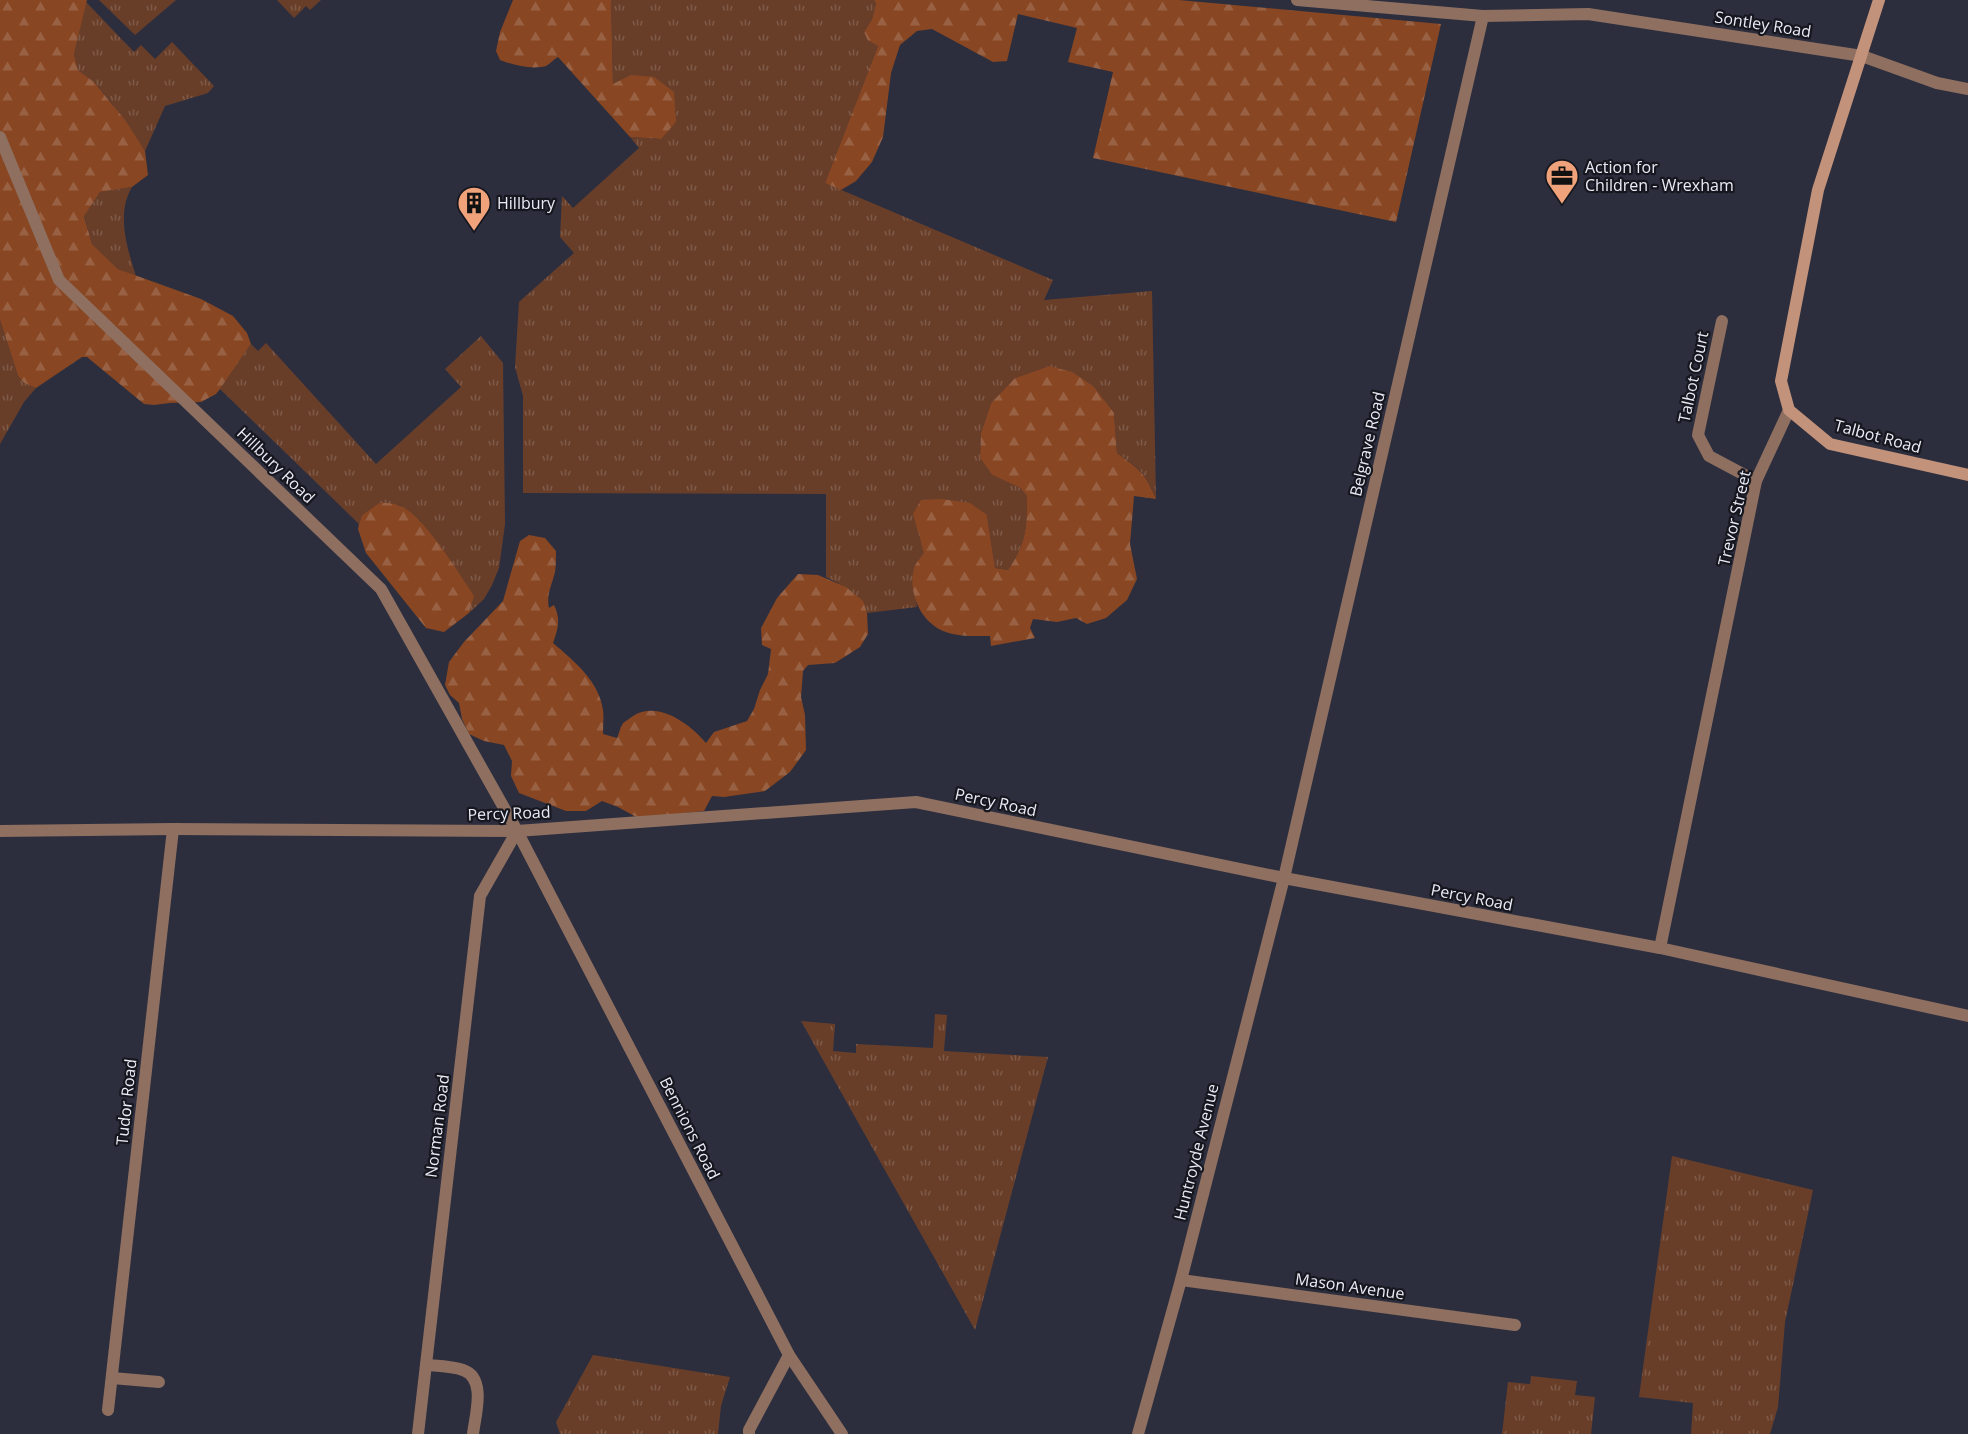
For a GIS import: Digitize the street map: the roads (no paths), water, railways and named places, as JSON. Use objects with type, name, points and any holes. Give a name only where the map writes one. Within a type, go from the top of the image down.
[{"type":"main road","points":[[1788,410],[1781,381],[1818,190],[1879,0]]},
{"type":"main road","name":"Talbot Road","points":[[1788,410],[1830,444],[1968,475]]},
{"type":"street","name":"Sontley Road","points":[[1297,0],[1483,16],[1588,14],[1862,56],[1937,83],[1968,89]]},
{"type":"street","name":"Belgrave Road","points":[[1284,878],[1483,16]]},
{"type":"street","name":"Hillbury Road","points":[[0,137],[59,280],[381,590],[517,831]]},
{"type":"street","name":"Talbot Court","points":[[1722,321],[1698,435],[1709,456],[1756,481]]},
{"type":"street","name":"Trevor Street","points":[[1660,948],[1756,481],[1788,410]]},
{"type":"street","name":"Percy Road","points":[[0,831],[173,829],[517,831],[916,802],[1284,878],[1660,948],[1968,1016]]},
{"type":"street","name":"Tudor Road","points":[[108,1410],[173,829]]},
{"type":"street","name":"Bennions Road","points":[[517,831],[789,1355],[842,1434]]},
{"type":"street","name":"Norman Road","points":[[418,1434],[480,896],[517,831]]},
{"type":"street","name":"Huntroyde Avenue","points":[[1138,1434],[1181,1280],[1284,878]]},
{"type":"street","name":"Mason Avenue","points":[[1181,1280],[1515,1325]]},
{"type":"street","points":[[749,1434],[749,1430],[789,1355]]},
{"type":"street","points":[[426,1365],[462,1370],[473,1377],[478,1390],[473,1434]]},
{"type":"street","points":[[112,1378],[159,1382]]},
{"type":"place","name":"Action for Children - Wrexham","points":[[1562,205]]},
{"type":"place","name":"Hillbury","points":[[474,232]]}]
